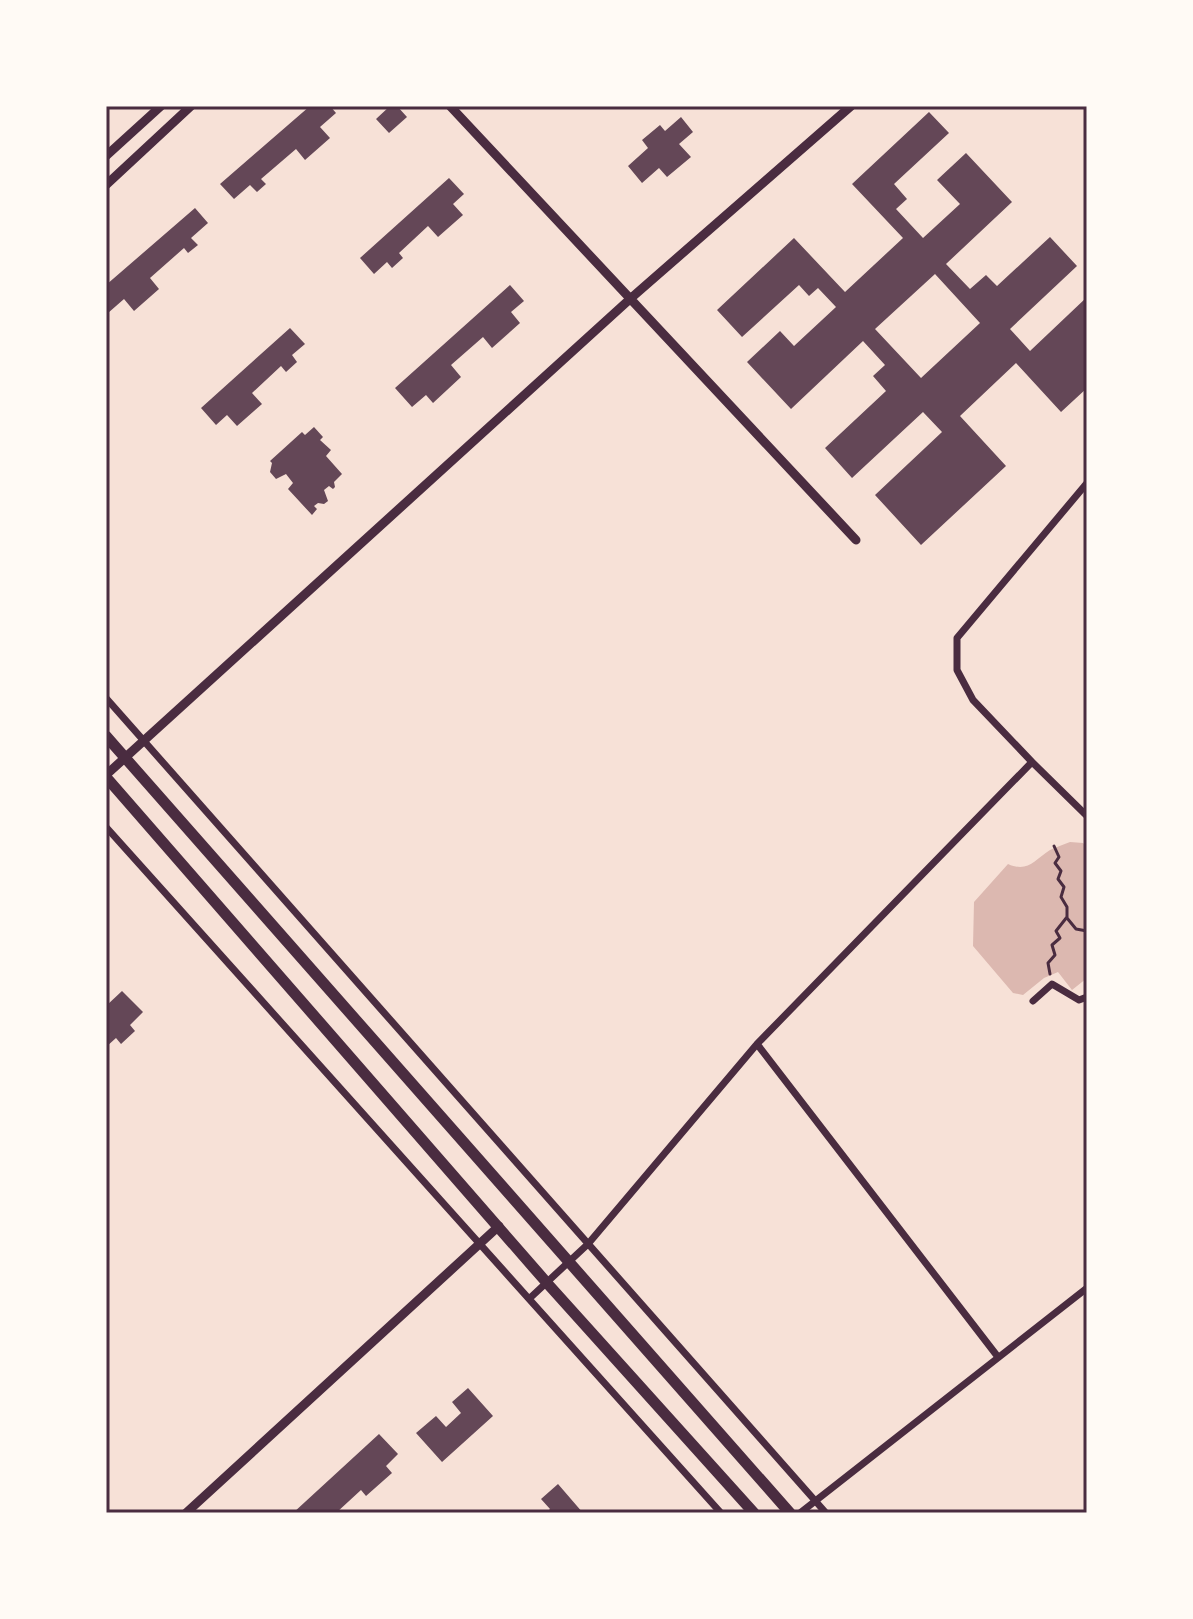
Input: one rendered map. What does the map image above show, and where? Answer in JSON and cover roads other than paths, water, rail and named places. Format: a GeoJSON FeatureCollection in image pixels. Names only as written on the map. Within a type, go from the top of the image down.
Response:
{"type":"FeatureCollection","features":[{"type":"Feature","properties":{"kind":"main road"},"geometry":{"type":"LineString","coordinates":[[106,736],[790,1513]]}},
{"type":"Feature","properties":{"kind":"main road"},"geometry":{"type":"LineString","coordinates":[[106,776],[547,1283],[754,1513]]}},
{"type":"Feature","properties":{"kind":"street"},"geometry":{"type":"LineString","coordinates":[[106,156],[161,106]]}},
{"type":"Feature","properties":{"kind":"street"},"geometry":{"type":"LineString","coordinates":[[106,185],[191,106]]}},
{"type":"Feature","properties":{"kind":"street"},"geometry":{"type":"LineString","coordinates":[[450,106],[856,540]]}},
{"type":"Feature","properties":{"kind":"street"},"geometry":{"type":"LineString","coordinates":[[106,776],[630,299],[851,106]]}},
{"type":"Feature","properties":{"kind":"street"},"geometry":{"type":"LineString","coordinates":[[1087,483],[957,638],[957,670],[973,700],[1087,816]]}},
{"type":"Feature","properties":{"kind":"street"},"geometry":{"type":"LineString","coordinates":[[106,698],[826,1513]]}},
{"type":"Feature","properties":{"kind":"street"},"geometry":{"type":"LineString","coordinates":[[530,1298],[588,1244],[757,1044],[1032,762]]}},
{"type":"Feature","properties":{"kind":"street"},"geometry":{"type":"LineString","coordinates":[[106,827],[721,1513]]}},
{"type":"Feature","properties":{"kind":"street"},"geometry":{"type":"LineString","coordinates":[[1033,1001],[1052,984],[1079,1000],[1087,997]]}},
{"type":"Feature","properties":{"kind":"street"},"geometry":{"type":"LineString","coordinates":[[757,1044],[998,1357]]}},
{"type":"Feature","properties":{"kind":"street"},"geometry":{"type":"LineString","coordinates":[[186,1513],[499,1226]]}},
{"type":"Feature","properties":{"kind":"street"},"geometry":{"type":"LineString","coordinates":[[800,1513],[1087,1288]]}}]}
